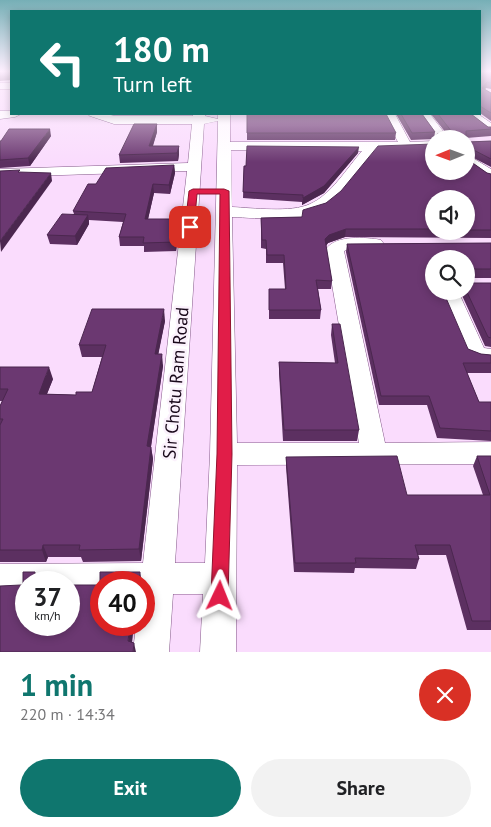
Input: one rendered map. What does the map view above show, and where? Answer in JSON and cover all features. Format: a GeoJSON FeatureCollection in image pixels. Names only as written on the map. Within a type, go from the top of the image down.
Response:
{"type":"FeatureCollection","features":[{"type":"Feature","properties":{"kind":"street"},"geometry":{"type":"LineString","coordinates":[[97,115],[114,120],[224,117],[224,454],[218,652]]}},
{"type":"Feature","properties":{"kind":"street"},"geometry":{"type":"LineString","coordinates":[[390,115],[406,146]]}},
{"type":"Feature","properties":{"kind":"street"},"geometry":{"type":"LineString","coordinates":[[425,115],[436,130]]}},
{"type":"Feature","properties":{"kind":"street"},"geometry":{"type":"LineString","coordinates":[[471,115],[491,129]]}},
{"type":"Feature","properties":{"kind":"street","name":"Sir Chotu Ram Road"},"geometry":{"type":"LineString","coordinates":[[151,652],[199,117]]}},
{"type":"Feature","properties":{"kind":"street"},"geometry":{"type":"LineString","coordinates":[[225,146],[425,145]]}},
{"type":"Feature","properties":{"kind":"street"},"geometry":{"type":"LineString","coordinates":[[193,191],[225,202],[299,212],[318,206],[354,169],[372,147]]}},
{"type":"Feature","properties":{"kind":"street"},"geometry":{"type":"LineString","coordinates":[[475,164],[491,176]]}},
{"type":"Feature","properties":{"kind":"street"},"geometry":{"type":"LineString","coordinates":[[0,173],[195,166]]}},
{"type":"Feature","properties":{"kind":"street"},"geometry":{"type":"LineString","coordinates":[[374,453],[335,249],[346,244],[394,244]]}},
{"type":"Feature","properties":{"kind":"street"},"geometry":{"type":"LineString","coordinates":[[452,300],[475,353],[478,356],[491,356]]}},
{"type":"Feature","properties":{"kind":"street"},"geometry":{"type":"LineString","coordinates":[[224,454],[491,454]]}},
{"type":"Feature","properties":{"kind":"street"},"geometry":{"type":"LineString","coordinates":[[0,580],[220,578]]}},
{"type":"Feature","properties":{"kind":"building"},"geometry":{"type":"Polygon","coordinates":[[[481,101],[491,101],[491,113],[481,107],[481,101]]]}},
{"type":"Feature","properties":{"kind":"building"},"geometry":{"type":"Polygon","coordinates":[[[247,115],[387,115],[396,133],[247,133],[247,115]]]}},
{"type":"Feature","properties":{"kind":"building"},"geometry":{"type":"Polygon","coordinates":[[[402,115],[423,115],[434,130],[425,130],[425,132],[412,133],[402,115]]]}},
{"type":"Feature","properties":{"kind":"building"},"geometry":{"type":"Polygon","coordinates":[[[439,115],[472,115],[488,127],[491,127],[491,129],[450,130],[439,115]]]}},
{"type":"Feature","properties":{"kind":"building"},"geometry":{"type":"Polygon","coordinates":[[[134,124],[157,124],[149,146],[179,146],[177,153],[119,155],[134,124]]]}},
{"type":"Feature","properties":{"kind":"building"},"geometry":{"type":"Polygon","coordinates":[[[9,129],[50,129],[28,158],[0,160],[0,141],[9,129]]]}},
{"type":"Feature","properties":{"kind":"building"},"geometry":{"type":"Polygon","coordinates":[[[491,141],[491,159],[475,151],[475,142],[491,141]]]}},
{"type":"Feature","properties":{"kind":"building"},"geometry":{"type":"Polygon","coordinates":[[[425,144],[425,180],[475,180],[475,165],[491,174],[491,230],[475,230],[475,190],[425,190],[425,229],[346,229],[329,235],[325,239],[332,281],[316,280],[321,310],[269,310],[269,289],[286,289],[284,255],[267,255],[266,240],[262,240],[261,218],[302,217],[303,210],[326,203],[341,191],[378,146],[425,144]]]}},
{"type":"Feature","properties":{"kind":"building"},"geometry":{"type":"Polygon","coordinates":[[[247,146],[359,147],[324,186],[303,198],[303,195],[243,192],[247,146]]]}},
{"type":"Feature","properties":{"kind":"building"},"geometry":{"type":"Polygon","coordinates":[[[174,165],[169,185],[153,184],[145,219],[178,219],[175,242],[143,243],[144,237],[119,237],[126,214],[73,211],[88,184],[96,184],[106,168],[174,165]]]}},
{"type":"Feature","properties":{"kind":"building"},"geometry":{"type":"Polygon","coordinates":[[[20,170],[18,172],[51,173],[0,241],[0,171],[20,170]]]}},
{"type":"Feature","properties":{"kind":"building"},"geometry":{"type":"Polygon","coordinates":[[[62,214],[88,215],[75,236],[47,235],[62,214]]]}},
{"type":"Feature","properties":{"kind":"building"},"geometry":{"type":"Polygon","coordinates":[[[491,243],[491,269],[475,269],[475,250],[425,250],[425,300],[447,300],[468,349],[481,354],[491,355],[491,363],[463,363],[479,402],[491,402],[491,431],[440,428],[429,396],[381,396],[347,244],[491,243]]]}},
{"type":"Feature","properties":{"kind":"building"},"geometry":{"type":"Polygon","coordinates":[[[475,283],[491,283],[491,338],[488,337],[471,300],[475,300],[475,283]]]}},
{"type":"Feature","properties":{"kind":"building"},"geometry":{"type":"Polygon","coordinates":[[[92,309],[164,309],[155,354],[162,354],[147,446],[151,447],[139,549],[79,550],[80,545],[43,545],[42,550],[0,550],[0,425],[3,419],[0,419],[0,406],[8,389],[0,389],[0,367],[49,367],[39,394],[76,395],[76,392],[92,392],[106,345],[79,345],[92,309]]]}},
{"type":"Feature","properties":{"kind":"building"},"geometry":{"type":"Polygon","coordinates":[[[332,324],[340,324],[359,430],[284,430],[279,362],[338,363],[332,324]]]}},
{"type":"Feature","properties":{"kind":"building"},"geometry":{"type":"Polygon","coordinates":[[[397,456],[407,495],[490,495],[477,456],[491,456],[491,621],[472,621],[450,545],[415,545],[419,559],[355,558],[356,563],[295,563],[286,457],[397,456]]]}},
{"type":"Feature","properties":{"kind":"building"},"geometry":{"type":"Polygon","coordinates":[[[15,585],[15,636],[80,636],[80,585],[90,585],[90,636],[129,636],[128,641],[134,643],[133,652],[0,652],[0,586],[15,585]]]}},
{"type":"Feature","properties":{"kind":"route"},"geometry":{"type":"LineString","coordinates":[[190,227],[193,191],[224,191],[224,454],[220,596]]}}]}
